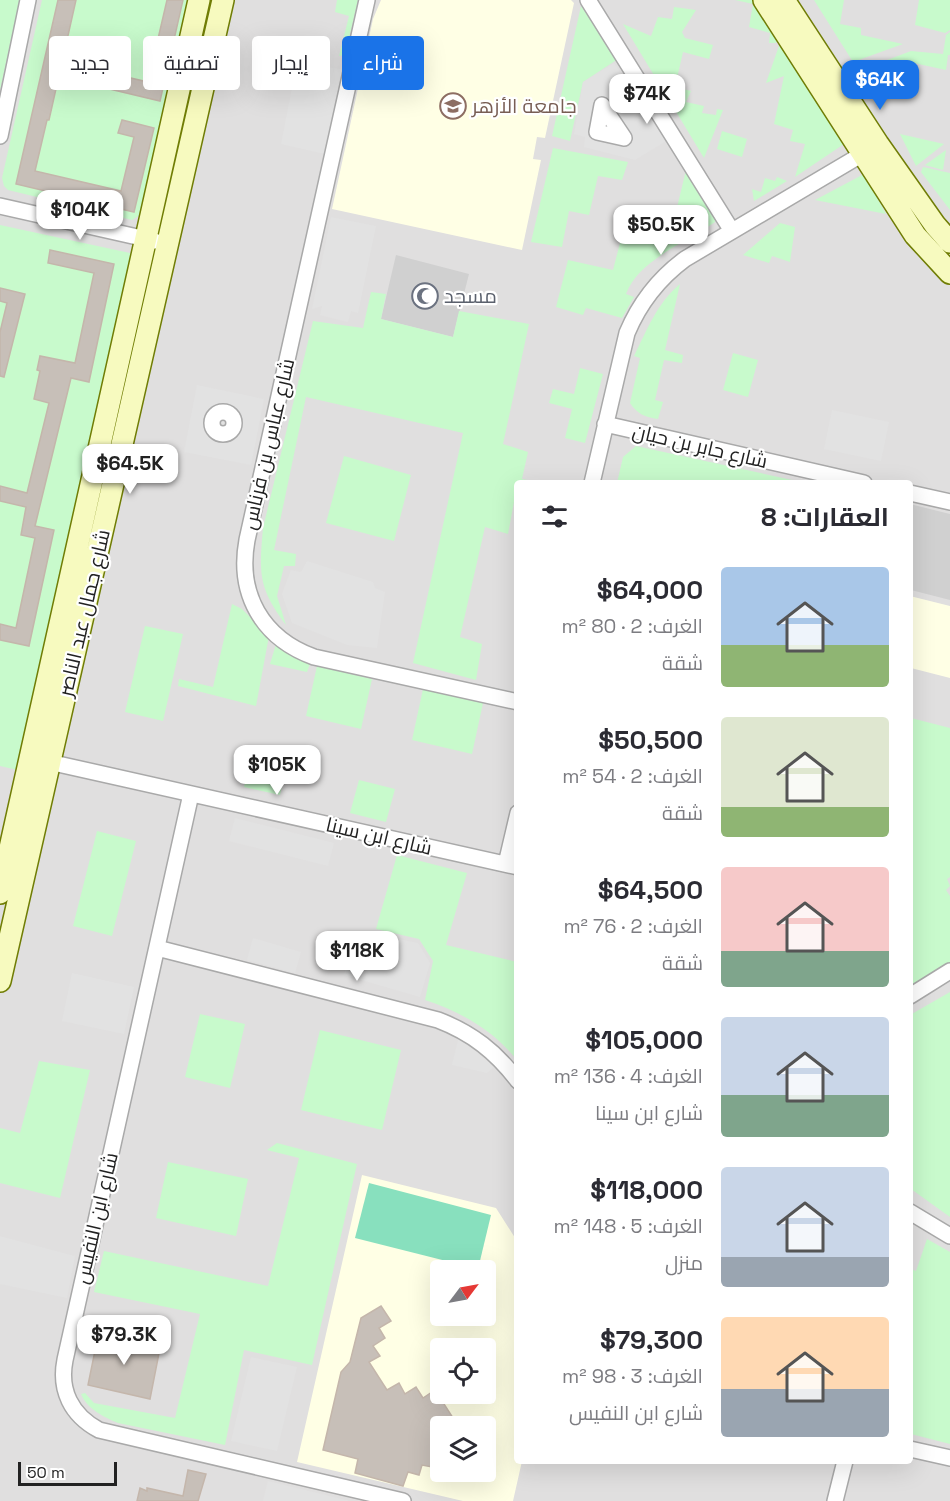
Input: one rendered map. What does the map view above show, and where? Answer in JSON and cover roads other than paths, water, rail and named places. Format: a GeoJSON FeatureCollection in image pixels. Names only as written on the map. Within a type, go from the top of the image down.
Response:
{"type":"FeatureCollection","features":[{"type":"Feature","properties":{"kind":"main road","name":"شارع جمال عبد الناصر"},"geometry":{"type":"LineString","coordinates":[[0,981],[40,760],[146,239],[199,0]]}},
{"type":"Feature","properties":{"kind":"main road","name":"شارع جمال عبد الناصر"},"geometry":{"type":"LineString","coordinates":[[0,892],[40,760],[167,244],[223,0]]}},
{"type":"Feature","properties":{"kind":"main road"},"geometry":{"type":"LineString","coordinates":[[764,0],[870,149],[950,242]]}},
{"type":"Feature","properties":{"kind":"main road"},"geometry":{"type":"LineString","coordinates":[[784,0],[870,149],[915,235],[950,273]]}},
{"type":"Feature","properties":{"kind":"street"},"geometry":{"type":"LineString","coordinates":[[0,136],[28,0]]}},
{"type":"Feature","properties":{"kind":"street","name":"شارع عباس بن فرناس"},"geometry":{"type":"LineString","coordinates":[[367,0],[247,540],[244,564],[247,588],[256,611],[271,631],[302,653],[514,701]]}},
{"type":"Feature","properties":{"kind":"street"},"geometry":{"type":"LineString","coordinates":[[588,0],[732,231]]}},
{"type":"Feature","properties":{"kind":"street"},"geometry":{"type":"LineString","coordinates":[[593,480],[627,333],[641,304],[661,279],[673,268],[732,231],[870,149]]}},
{"type":"Feature","properties":{"kind":"street"},"geometry":{"type":"LineString","coordinates":[[0,206],[167,244]]}},
{"type":"Feature","properties":{"kind":"street","name":"شارع جابر بن حيان"},"geometry":{"type":"LineString","coordinates":[[605,424],[851,480]]}},
{"type":"Feature","properties":{"kind":"street"},"geometry":{"type":"LineString","coordinates":[[913,495],[950,502]]}},
{"type":"Feature","properties":{"kind":"street","name":"شارع ابن سينا"},"geometry":{"type":"LineString","coordinates":[[40,760],[512,866]]}},
{"type":"Feature","properties":{"kind":"street","name":"شارع ابن النفيس"},"geometry":{"type":"LineString","coordinates":[[191,794],[65,1360],[63,1381],[69,1402],[82,1419],[99,1430],[403,1501]]}},
{"type":"Feature","properties":{"kind":"street"},"geometry":{"type":"LineString","coordinates":[[512,866],[514,848]]}},
{"type":"Feature","properties":{"kind":"street"},"geometry":{"type":"LineString","coordinates":[[157,948],[438,1020],[481,1042],[514,1076]]}},
{"type":"Feature","properties":{"kind":"street"},"geometry":{"type":"LineString","coordinates":[[913,994],[950,971]]}},
{"type":"Feature","properties":{"kind":"street"},"geometry":{"type":"LineString","coordinates":[[913,1214],[950,1236]]}},
{"type":"Feature","properties":{"kind":"street"},"geometry":{"type":"LineString","coordinates":[[913,1450],[950,1458]]}},
{"type":"Feature","properties":{"kind":"street"},"geometry":{"type":"LineString","coordinates":[[835,1501],[844,1464]]}},
{"type":"Feature","properties":{"kind":"place","name":"جامعة الأزهر"},"geometry":{"type":"Point","coordinates":[453,106]}},
{"type":"Feature","properties":{"kind":"place","name":"مسجد"},"geometry":{"type":"Point","coordinates":[425,296]}}]}
